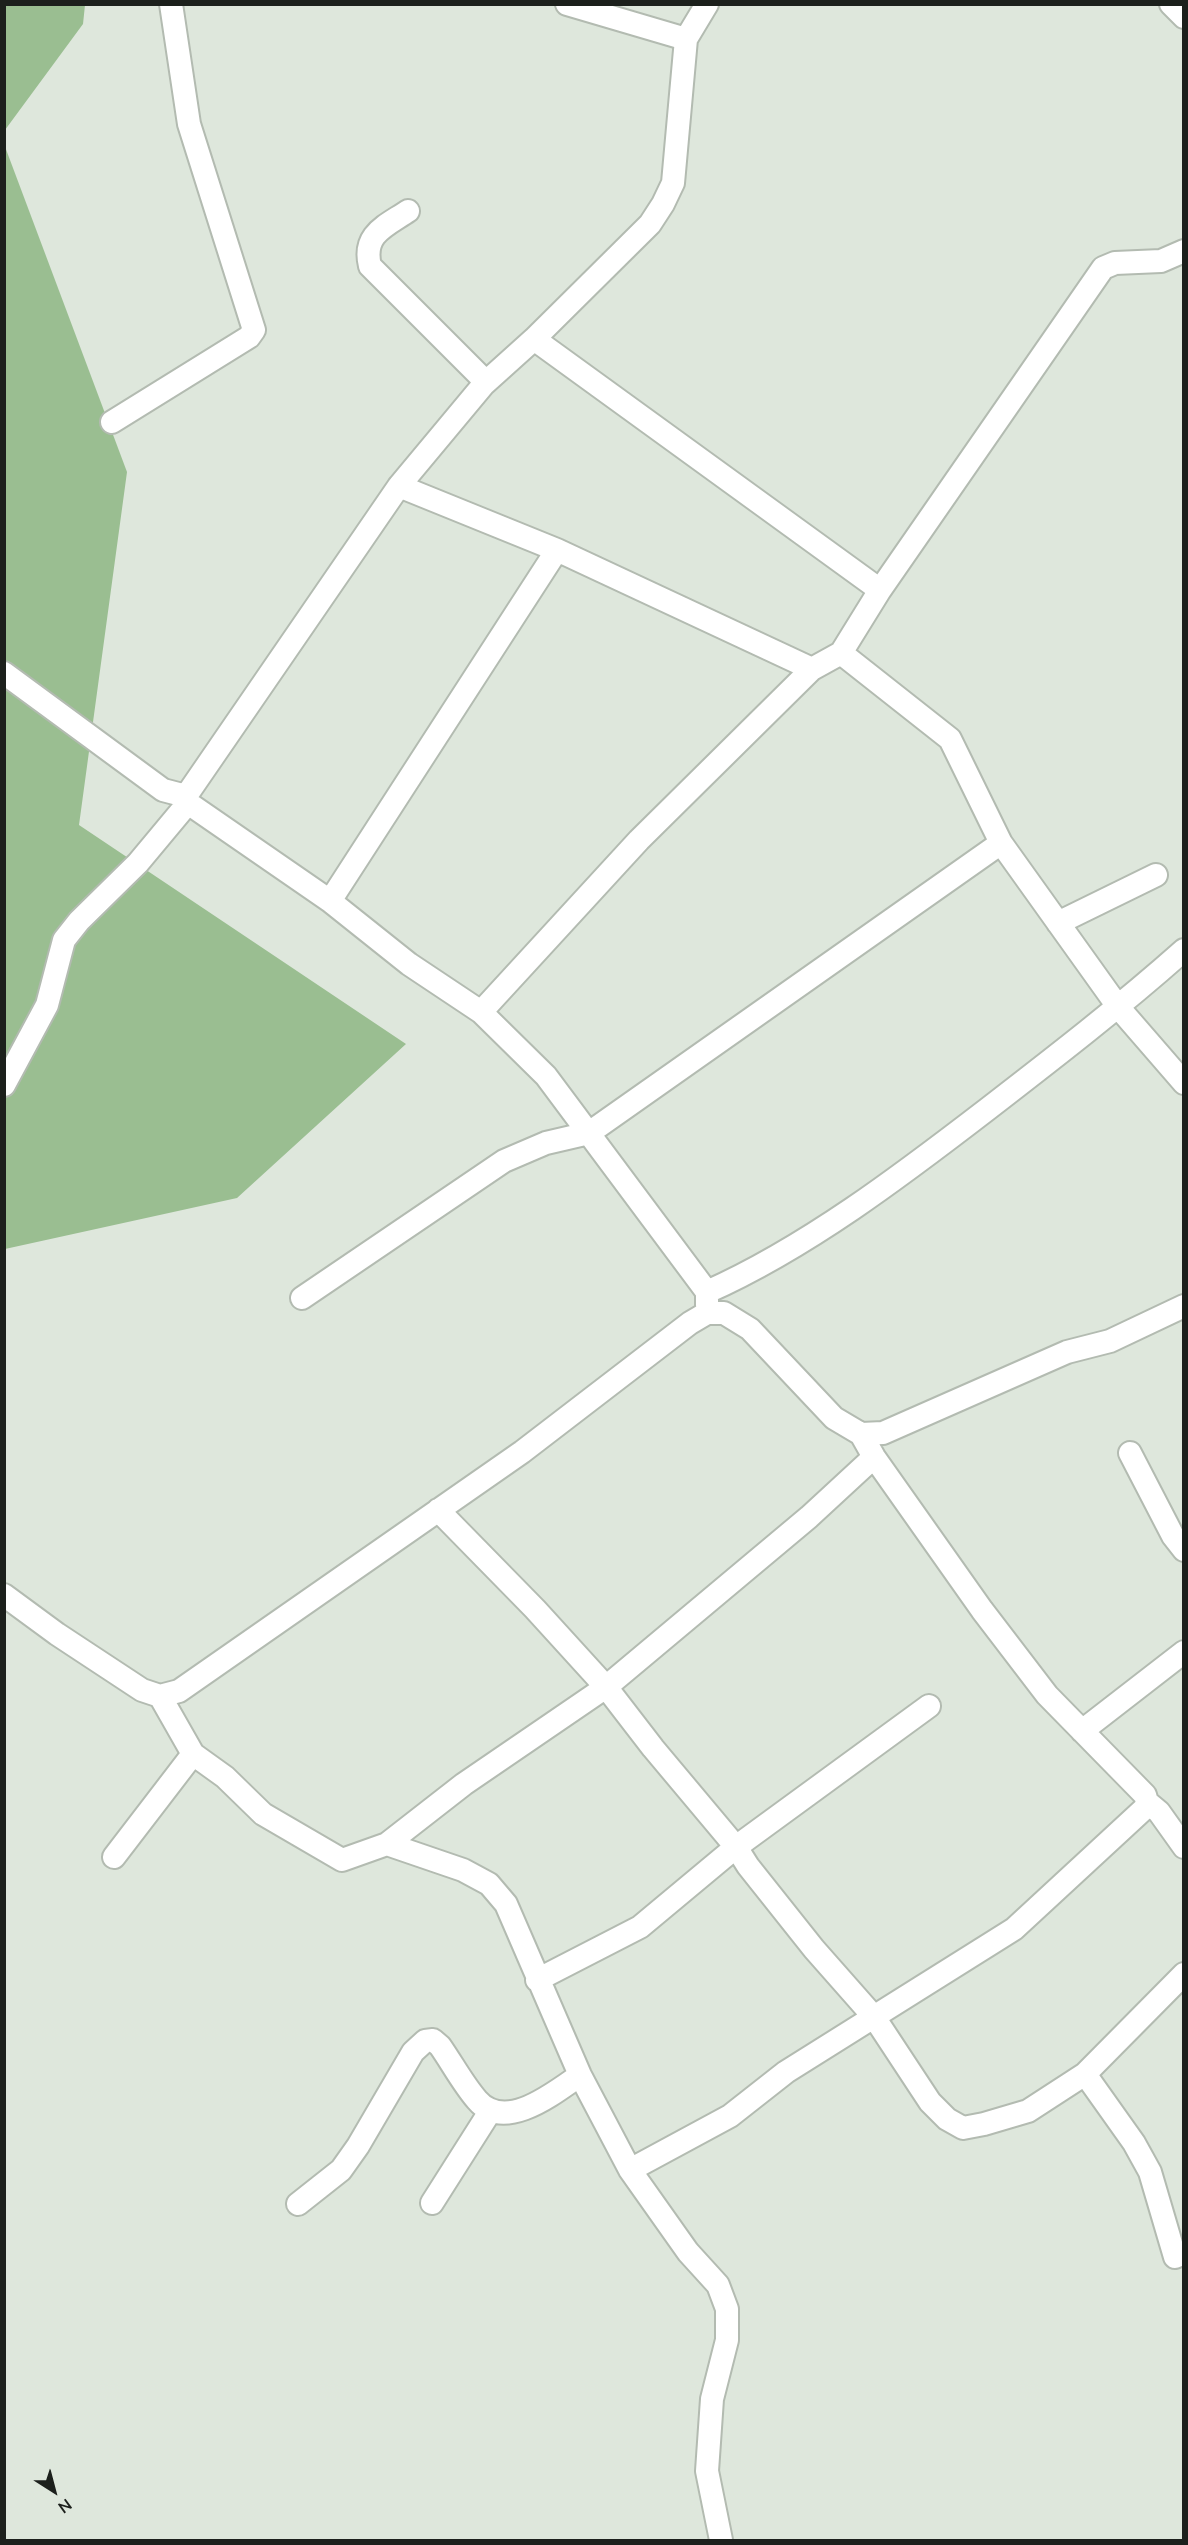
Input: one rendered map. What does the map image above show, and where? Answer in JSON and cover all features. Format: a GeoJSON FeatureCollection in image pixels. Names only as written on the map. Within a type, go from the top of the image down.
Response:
{"type":"FeatureCollection","features":[{"type":"Feature","properties":{"kind":"street"},"geometry":{"type":"LineString","coordinates":[[112,422],[249,337],[254,330],[189,124],[171,4]]}},
{"type":"Feature","properties":{"kind":"street"},"geometry":{"type":"LineString","coordinates":[[567,4],[686,39]]}},
{"type":"Feature","properties":{"kind":"street"},"geometry":{"type":"LineString","coordinates":[[4,1085],[47,1005],[64,940],[79,921],[138,863],[187,799],[399,486],[484,384],[534,339],[650,224],[673,183],[686,39],[707,4]]}},
{"type":"Feature","properties":{"kind":"street"},"geometry":{"type":"LineString","coordinates":[[1171,4],[1184,17]]}},
{"type":"Feature","properties":{"kind":"street"},"geometry":{"type":"LineString","coordinates":[[408,211],[379,230],[369,243],[367,255],[370,266],[482,378],[484,384]]}},
{"type":"Feature","properties":{"kind":"street"},"geometry":{"type":"LineString","coordinates":[[481,1012],[639,840],[812,669],[841,653],[880,590],[1102,268],[1115,263],[1161,261],[1184,251]]}},
{"type":"Feature","properties":{"kind":"street"},"geometry":{"type":"LineString","coordinates":[[534,339],[880,590]]}},
{"type":"Feature","properties":{"kind":"street"},"geometry":{"type":"LineString","coordinates":[[399,486],[557,550],[812,669]]}},
{"type":"Feature","properties":{"kind":"street"},"geometry":{"type":"LineString","coordinates":[[330,901],[557,550]]}},
{"type":"Feature","properties":{"kind":"street"},"geometry":{"type":"LineString","coordinates":[[841,653],[950,739],[1000,843],[1119,1008],[1184,1083]]}},
{"type":"Feature","properties":{"kind":"street"},"geometry":{"type":"LineString","coordinates":[[4,673],[163,790],[187,799],[330,901],[409,964],[481,1012],[546,1076],[589,1133],[707,1303],[750,1329],[834,1418],[861,1434],[874,1457],[982,1610],[1047,1695],[1145,1795],[1147,1802],[1145,1809],[1014,1929],[786,2072],[730,2115],[630,2170]]}},
{"type":"Feature","properties":{"kind":"street"},"geometry":{"type":"LineString","coordinates":[[302,1298],[504,1161],[546,1143],[589,1133],[1000,843]]}},
{"type":"Feature","properties":{"kind":"street"},"geometry":{"type":"LineString","coordinates":[[1058,923],[1156,875]]}},
{"type":"Feature","properties":{"kind":"street"},"geometry":{"type":"LineString","coordinates":[[4,1595],[57,1634],[142,1690],[160,1696],[179,1691],[522,1452],[690,1323],[707,1303],[927,1156],[1119,1008],[1184,950]]}},
{"type":"Feature","properties":{"kind":"street"},"geometry":{"type":"LineString","coordinates":[[861,1434],[883,1433],[1067,1352],[1110,1341],[1184,1306]]}},
{"type":"Feature","properties":{"kind":"street"},"geometry":{"type":"LineString","coordinates":[[1130,1453],[1173,1536],[1184,1550]]}},
{"type":"Feature","properties":{"kind":"street"},"geometry":{"type":"LineString","coordinates":[[160,1696],[193,1754],[225,1777],[263,1814],[342,1860],[387,1844],[464,1784],[606,1687],[809,1517],[874,1457]]}},
{"type":"Feature","properties":{"kind":"street"},"geometry":{"type":"LineString","coordinates":[[438,1510],[535,1609],[606,1687],[653,1748],[736,1847],[748,1866],[814,1949],[874,2017],[930,2102],[947,2119],[963,2128],[1028,2111],[1084,2074],[1184,1974]]}},
{"type":"Feature","properties":{"kind":"street"},"geometry":{"type":"LineString","coordinates":[[1082,1731],[1184,1652]]}},
{"type":"Feature","properties":{"kind":"street"},"geometry":{"type":"LineString","coordinates":[[537,1980],[640,1927],[736,1847],[929,1706]]}},
{"type":"Feature","properties":{"kind":"street"},"geometry":{"type":"LineString","coordinates":[[114,1857],[193,1754]]}},
{"type":"Feature","properties":{"kind":"street"},"geometry":{"type":"LineString","coordinates":[[1147,1802],[1159,1812],[1184,1847]]}},
{"type":"Feature","properties":{"kind":"street"},"geometry":{"type":"LineString","coordinates":[[387,1844],[463,1870],[489,1884],[506,1904],[580,2075],[630,2170],[688,2252],[718,2285],[727,2309],[727,2340],[712,2399],[707,2471],[721,2541]]}},
{"type":"Feature","properties":{"kind":"street"},"geometry":{"type":"LineString","coordinates":[[298,2204],[341,2170],[358,2146],[413,2052],[425,2040],[433,2040],[440,2046],[478,2102],[502,2114],[519,2111],[557,2091],[580,2075]]}},
{"type":"Feature","properties":{"kind":"street"},"geometry":{"type":"LineString","coordinates":[[1084,2074],[1134,2144],[1150,2172],[1175,2258],[1184,2253]]}},
{"type":"Feature","properties":{"kind":"street"},"geometry":{"type":"LineString","coordinates":[[432,2203],[491,2110]]}},
{"type":"Feature","properties":{"kind":"green space"},"geometry":{"type":"Polygon","coordinates":[[[5,4],[85,5],[83,24],[5,130],[5,4]]]}},
{"type":"Feature","properties":{"kind":"green space"},"geometry":{"type":"Polygon","coordinates":[[[4,144],[127,472],[79,825],[406,1044],[237,1198],[5,1249],[4,144]]]}}]}
